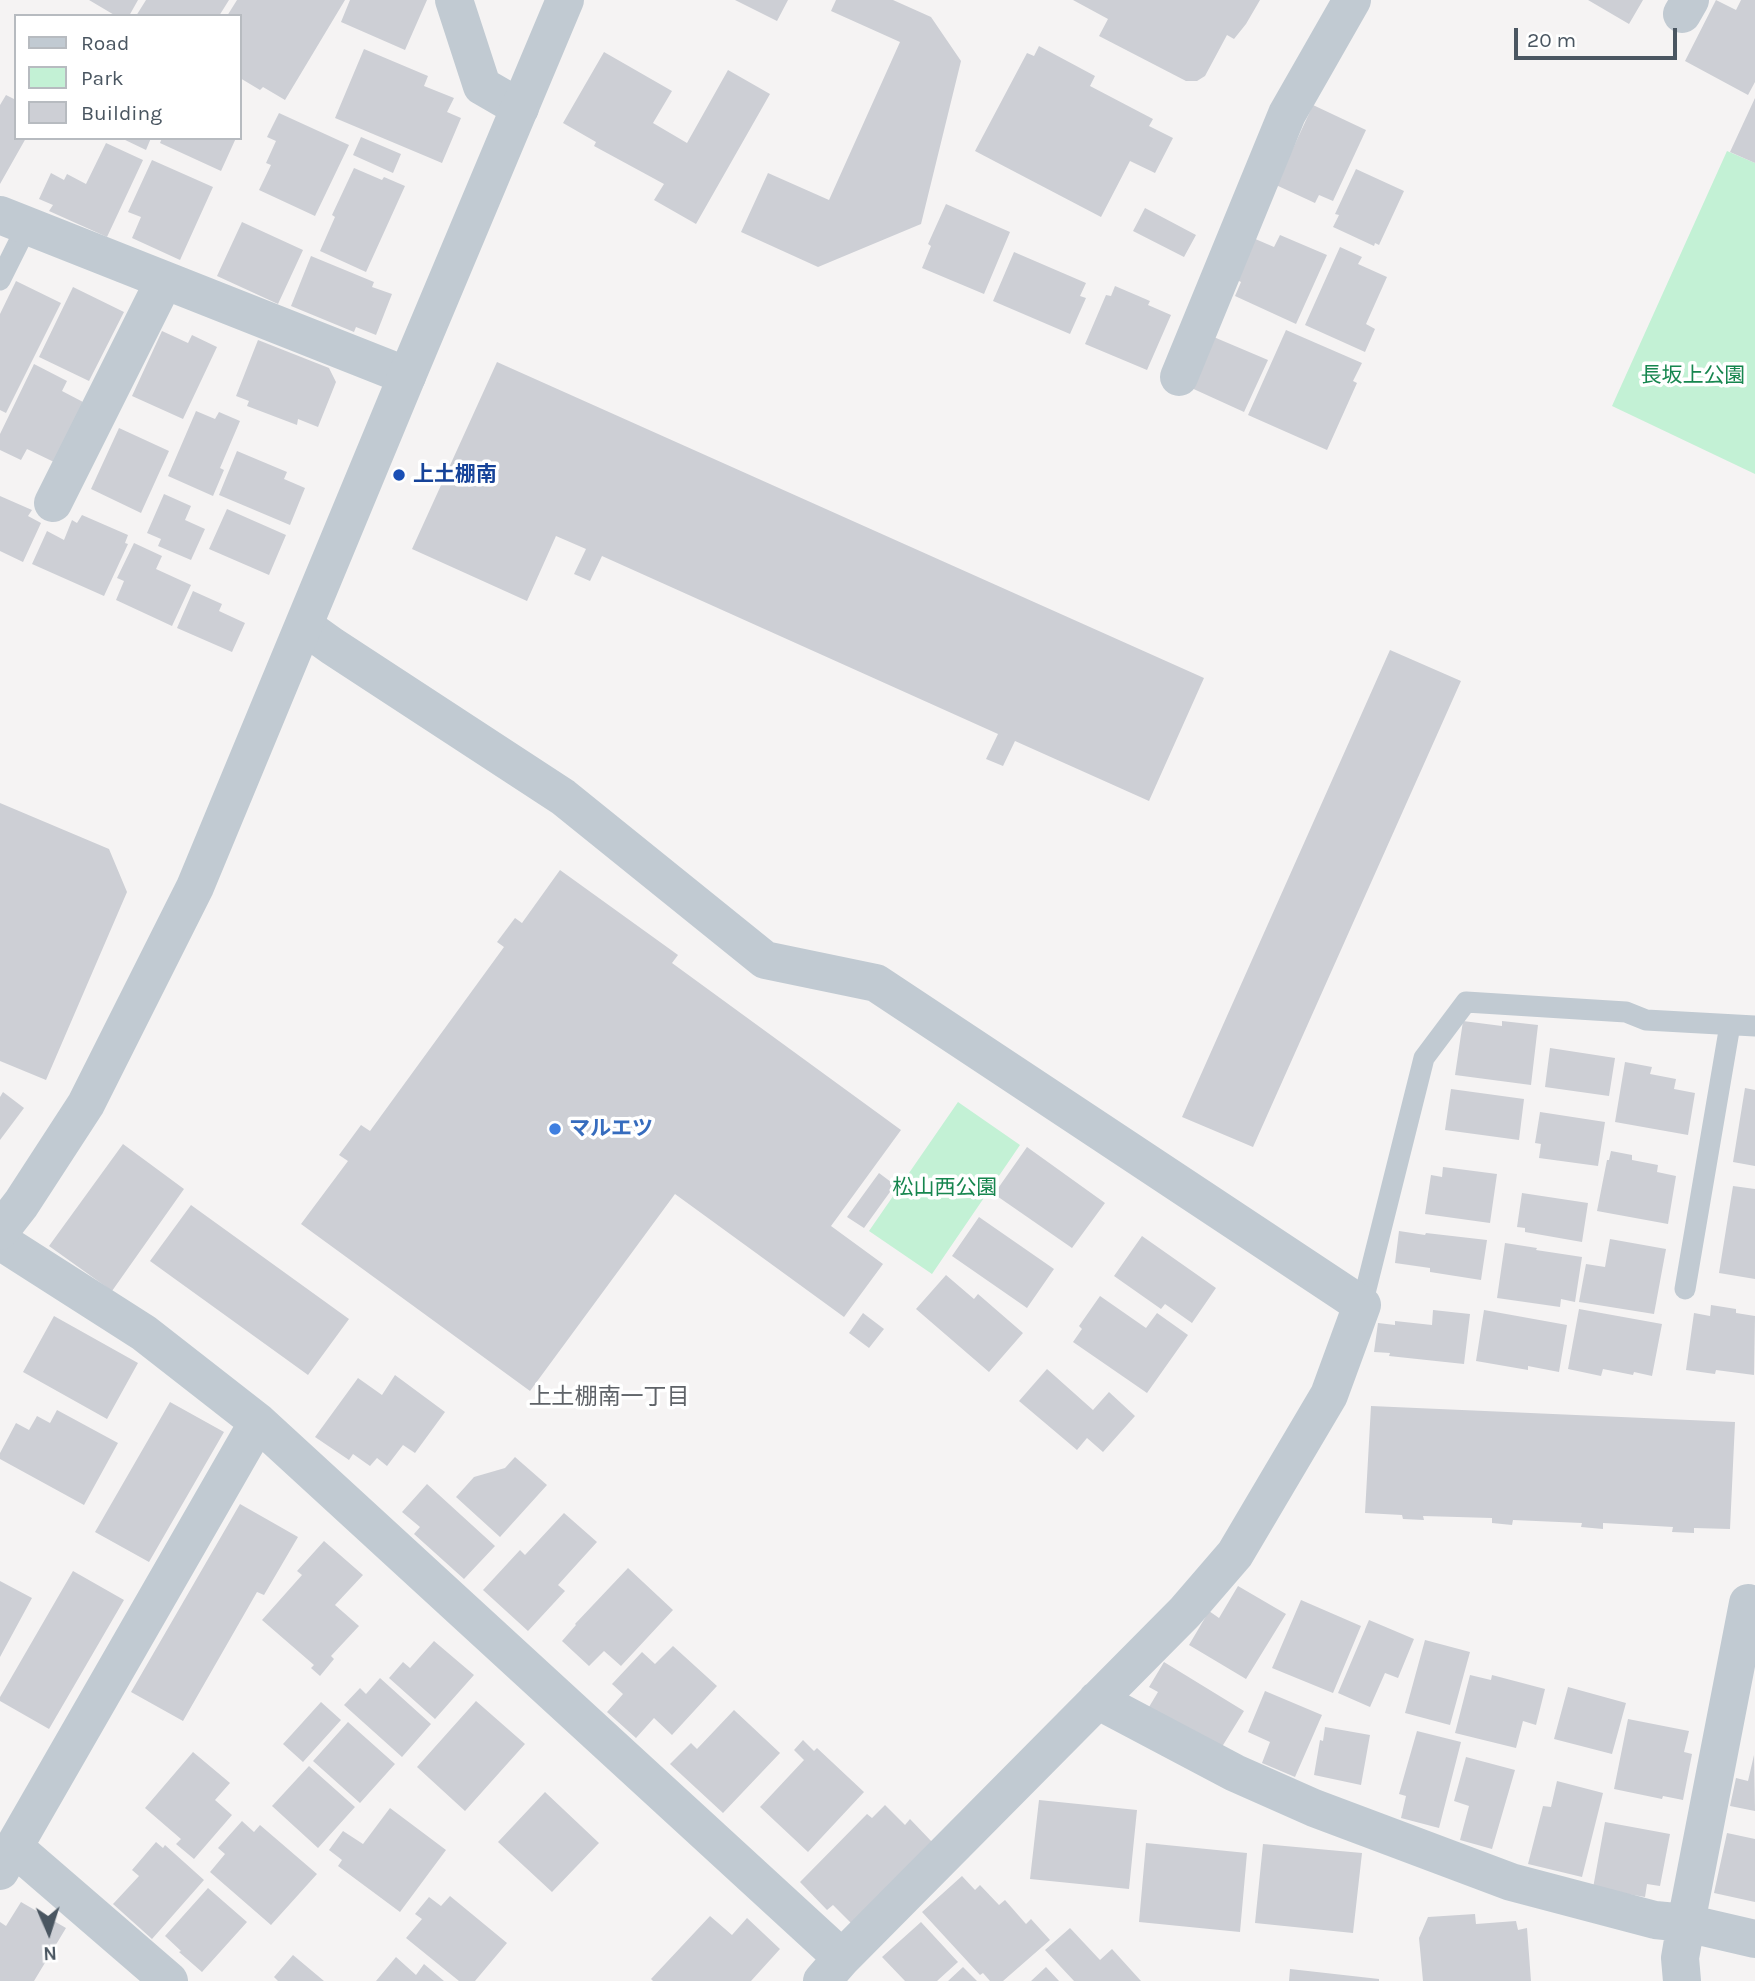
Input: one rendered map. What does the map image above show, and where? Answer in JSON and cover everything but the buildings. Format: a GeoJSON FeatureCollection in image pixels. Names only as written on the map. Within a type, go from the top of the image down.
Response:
{"type":"FeatureCollection","features":[{"type":"Feature","properties":{"kind":"street"},"geometry":{"type":"LineString","coordinates":[[454,0],[482,86],[520,108]]}},
{"type":"Feature","properties":{"kind":"street"},"geometry":{"type":"LineString","coordinates":[[0,1231],[47,1166],[86,1104],[195,887],[565,0]]}},
{"type":"Feature","properties":{"kind":"street"},"geometry":{"type":"LineString","coordinates":[[1179,377],[1287,114],[1352,0]]}},
{"type":"Feature","properties":{"kind":"street"},"geometry":{"type":"LineString","coordinates":[[14,221],[407,376]]}},
{"type":"Feature","properties":{"kind":"street"},"geometry":{"type":"LineString","coordinates":[[53,503],[163,281]]}},
{"type":"Feature","properties":{"kind":"street"},"geometry":{"type":"LineString","coordinates":[[0,1241],[145,1333],[258,1422],[832,1969],[1185,1612],[1235,1555],[1329,1395],[1362,1305],[876,983],[765,960],[563,797],[304,626]]}},
{"type":"Feature","properties":{"kind":"street"},"geometry":{"type":"LineString","coordinates":[[169,1981],[7,1860],[258,1422]]}},
{"type":"Feature","properties":{"kind":"street"},"geometry":{"type":"LineString","coordinates":[[1682,1981],[1680,1958],[1686,1923],[1751,1604]]}},
{"type":"Feature","properties":{"kind":"street"},"geometry":{"type":"LineString","coordinates":[[1097,1700],[1235,1773],[1326,1812],[1511,1882],[1655,1920],[1686,1923],[1755,1939]]}},
{"type":"Feature","properties":{"kind":"lane"},"geometry":{"type":"LineString","coordinates":[[0,279],[14,221]]}},
{"type":"Feature","properties":{"kind":"lane"},"geometry":{"type":"LineString","coordinates":[[1362,1305],[1424,1058],[1466,1002],[1626,1012],[1646,1020],[1755,1026]]}},
{"type":"Feature","properties":{"kind":"lane"},"geometry":{"type":"LineString","coordinates":[[1685,1289],[1730,1025]]}},
{"type":"Feature","properties":{"kind":"green space","name":"長坂上公園"},"geometry":{"type":"Polygon","coordinates":[[[1727,151],[1755,163],[1755,474],[1612,406],[1727,151]]]}},
{"type":"Feature","properties":{"kind":"green space","name":"松山西公園"},"geometry":{"type":"Polygon","coordinates":[[[958,1102],[1020,1145],[932,1274],[869,1231],[958,1102]]]}},
{"type":"Feature","properties":{"kind":"place","name":"上土棚南"},"geometry":{"type":"Point","coordinates":[399,475]}},
{"type":"Feature","properties":{"kind":"place","name":"マルエツ"},"geometry":{"type":"Point","coordinates":[555,1129]}},
{"type":"Feature","properties":{"kind":"district","name":"上土棚南一丁目"},"geometry":{"type":"Point","coordinates":[609,1397]}}]}
